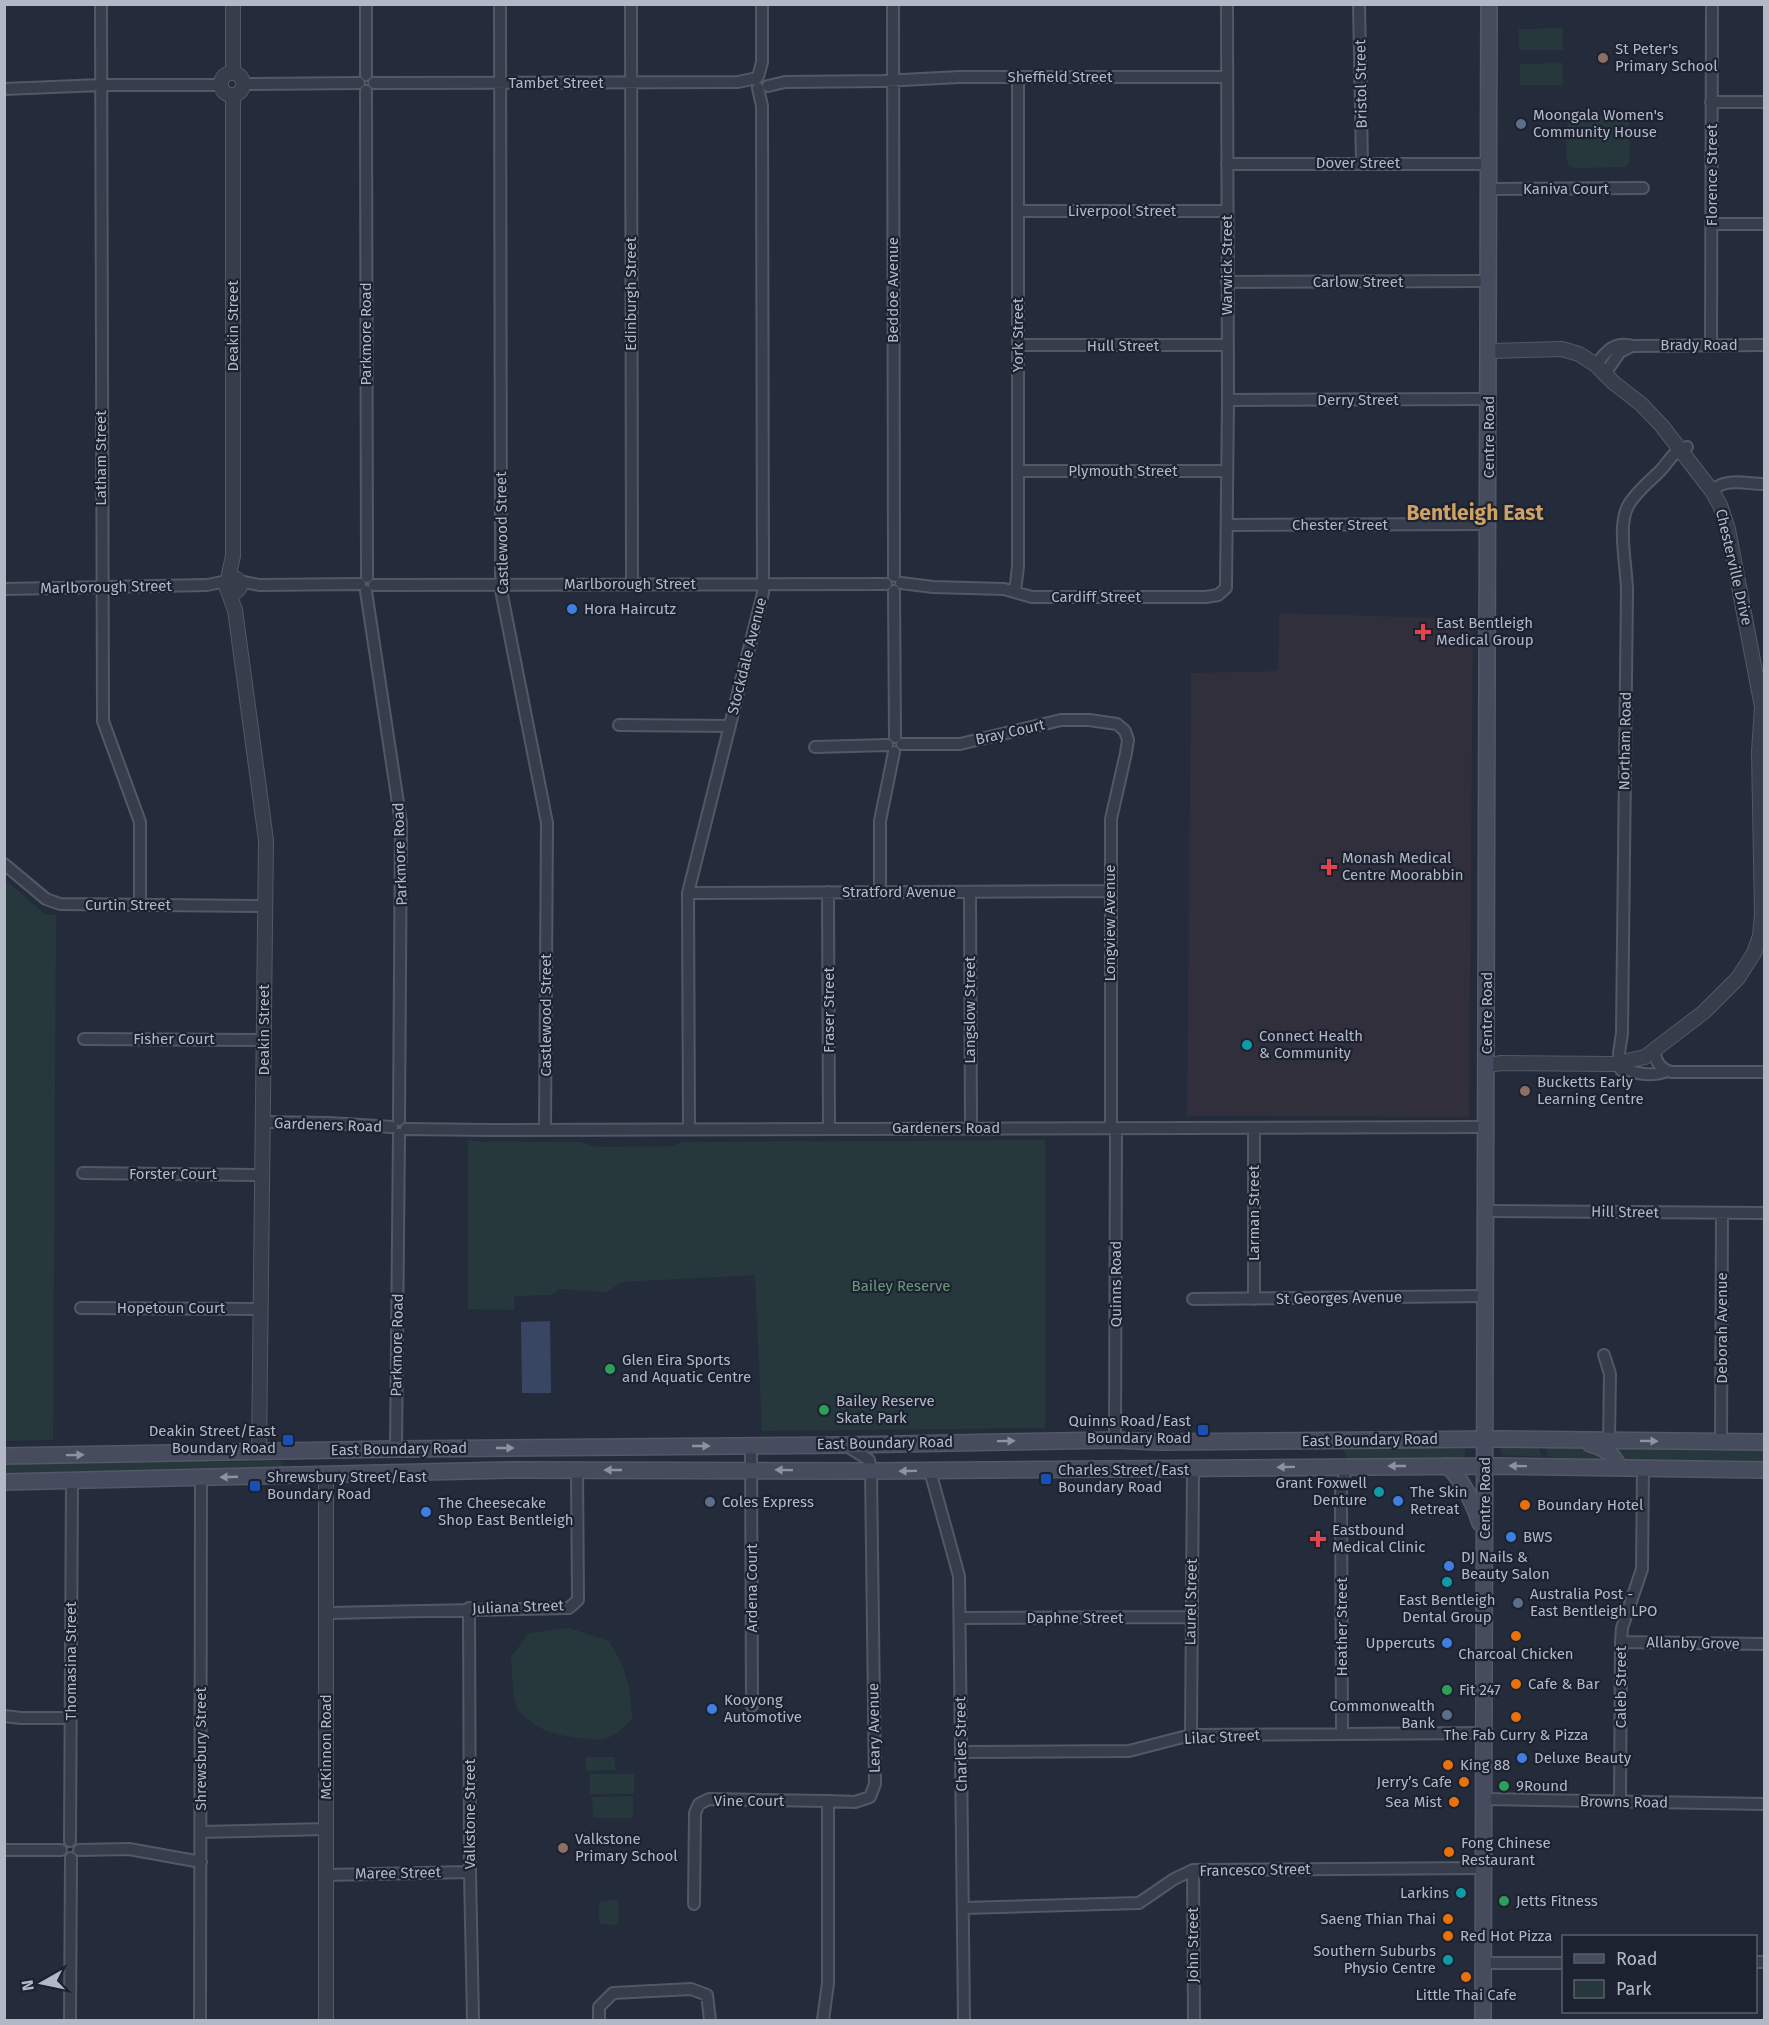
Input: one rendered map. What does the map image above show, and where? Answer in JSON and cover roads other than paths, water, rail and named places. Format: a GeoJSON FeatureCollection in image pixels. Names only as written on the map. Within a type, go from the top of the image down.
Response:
{"type":"FeatureCollection","features":[{"type":"Feature","properties":{"kind":"main road","name":"Centre Road"},"geometry":{"type":"LineString","coordinates":[[1483,2020],[1490,351],[1489,4]]}},
{"type":"Feature","properties":{"kind":"main road","name":"East Boundary Road"},"geometry":{"type":"LineString","coordinates":[[4,1456],[1116,1440],[1160,1442],[1485,1439],[1764,1443]]}},
{"type":"Feature","properties":{"kind":"main road"},"geometry":{"type":"LineString","coordinates":[[1543,1440],[1544,1454],[1561,1467]]}},
{"type":"Feature","properties":{"kind":"main road"},"geometry":{"type":"LineString","coordinates":[[1319,1441],[1338,1449],[1342,1454],[1345,1467]]}},
{"type":"Feature","properties":{"kind":"main road"},"geometry":{"type":"LineString","coordinates":[[1573,1441],[1604,1449],[1616,1458],[1619,1468]]}},
{"type":"Feature","properties":{"kind":"main road"},"geometry":{"type":"LineString","coordinates":[[282,1451],[316,1463],[326,1474]]}},
{"type":"Feature","properties":{"kind":"main road"},"geometry":{"type":"LineString","coordinates":[[282,1451],[287,1475]]}},
{"type":"Feature","properties":{"kind":"main road"},"geometry":{"type":"LineString","coordinates":[[1448,1466],[1458,1476],[1473,1500],[1484,1538]]}},
{"type":"Feature","properties":{"kind":"main road","name":"East Boundary Road"},"geometry":{"type":"LineString","coordinates":[[4,1482],[491,1470],[871,1472],[1485,1466],[1764,1470]]}},
{"type":"Feature","properties":{"kind":"street","name":"Latham Street"},"geometry":{"type":"LineString","coordinates":[[100,4],[103,721],[140,822],[140,904]]}},
{"type":"Feature","properties":{"kind":"street"},"geometry":{"type":"LineString","coordinates":[[233,4],[233,73]]}},
{"type":"Feature","properties":{"kind":"street","name":"Parkmore Road"},"geometry":{"type":"LineString","coordinates":[[366,4],[366,584],[401,823],[396,1449]]}},
{"type":"Feature","properties":{"kind":"street","name":"Castlewood Street"},"geometry":{"type":"LineString","coordinates":[[500,4],[501,584],[547,823],[545,1130]]}},
{"type":"Feature","properties":{"kind":"street","name":"Edinburgh Street"},"geometry":{"type":"LineString","coordinates":[[631,4],[632,584]]}},
{"type":"Feature","properties":{"kind":"street","name":"Stockdale Avenue"},"geometry":{"type":"LineString","coordinates":[[689,1129],[688,893],[760,608],[763,583],[762,4]]}},
{"type":"Feature","properties":{"kind":"street","name":"Beddoe Avenue"},"geometry":{"type":"LineString","coordinates":[[880,892],[880,821],[894,745],[893,4]]}},
{"type":"Feature","properties":{"kind":"street","name":"Warwick Street"},"geometry":{"type":"LineString","coordinates":[[1227,4],[1227,525]]}},
{"type":"Feature","properties":{"kind":"street","name":"Bristol Street"},"geometry":{"type":"LineString","coordinates":[[1359,4],[1362,163]]}},
{"type":"Feature","properties":{"kind":"street","name":"Florence Street"},"geometry":{"type":"LineString","coordinates":[[1711,345],[1712,4]]}},
{"type":"Feature","properties":{"kind":"street"},"geometry":{"type":"LineString","coordinates":[[233,73],[241,76],[244,84],[241,92],[233,96],[225,93],[221,85],[225,76],[233,73]]}},
{"type":"Feature","properties":{"kind":"street","name":"Sheffield Street"},"geometry":{"type":"LineString","coordinates":[[893,81],[959,77],[1227,76]]}},
{"type":"Feature","properties":{"kind":"street","name":"York Street"},"geometry":{"type":"LineString","coordinates":[[1015,592],[1018,566],[1018,77]]}},
{"type":"Feature","properties":{"kind":"street","name":"Tambet Street"},"geometry":{"type":"LineString","coordinates":[[244,84],[893,81]]}},
{"type":"Feature","properties":{"kind":"street"},"geometry":{"type":"LineString","coordinates":[[4,88],[221,85]]}},
{"type":"Feature","properties":{"kind":"street","name":"Deakin Street"},"geometry":{"type":"LineString","coordinates":[[233,96],[233,585],[266,840],[259,1452]]}},
{"type":"Feature","properties":{"kind":"street"},"geometry":{"type":"LineString","coordinates":[[1711,102],[1764,102]]}},
{"type":"Feature","properties":{"kind":"street","name":"Dover Street"},"geometry":{"type":"LineString","coordinates":[[1227,164],[1489,164]]}},
{"type":"Feature","properties":{"kind":"street","name":"Kaniva Court"},"geometry":{"type":"LineString","coordinates":[[1489,189],[1643,188]]}},
{"type":"Feature","properties":{"kind":"street","name":"Liverpool Street"},"geometry":{"type":"LineString","coordinates":[[1018,211],[1227,211]]}},
{"type":"Feature","properties":{"kind":"street"},"geometry":{"type":"LineString","coordinates":[[1712,224],[1764,224]]}},
{"type":"Feature","properties":{"kind":"street","name":"Carlow Street"},"geometry":{"type":"LineString","coordinates":[[1227,282],[1489,281]]}},
{"type":"Feature","properties":{"kind":"street","name":"Brady Road"},"geometry":{"type":"LineString","coordinates":[[1602,369],[1613,346],[1620,344],[1632,346],[1764,345]]}},
{"type":"Feature","properties":{"kind":"street","name":"Hull Street"},"geometry":{"type":"LineString","coordinates":[[1019,345],[1227,345]]}},
{"type":"Feature","properties":{"kind":"street"},"geometry":{"type":"LineString","coordinates":[[1490,351],[1562,349],[1579,354],[1602,369]]}},
{"type":"Feature","properties":{"kind":"street","name":"Chesterville Drive"},"geometry":{"type":"LineString","coordinates":[[1602,369],[1641,404],[1683,449],[1729,507],[1764,684]]}},
{"type":"Feature","properties":{"kind":"street","name":"Derry Street"},"geometry":{"type":"LineString","coordinates":[[1228,400],[1489,399]]}},
{"type":"Feature","properties":{"kind":"street","name":"Northam Road"},"geometry":{"type":"LineString","coordinates":[[1623,1067],[1627,591],[1624,521],[1626,510],[1633,499],[1683,449]]}},
{"type":"Feature","properties":{"kind":"street","name":"Plymouth Street"},"geometry":{"type":"LineString","coordinates":[[1018,471],[1227,471]]}},
{"type":"Feature","properties":{"kind":"street"},"geometry":{"type":"LineString","coordinates":[[1717,490],[1730,483],[1764,484]]}},
{"type":"Feature","properties":{"kind":"street","name":"Chesterville Drive"},"geometry":{"type":"LineString","coordinates":[[1657,1055],[1732,985],[1750,962],[1758,944],[1762,914],[1762,707],[1728,529],[1717,490]]}},
{"type":"Feature","properties":{"kind":"street","name":"Chester Street"},"geometry":{"type":"LineString","coordinates":[[1227,525],[1489,524]]}},
{"type":"Feature","properties":{"kind":"street","name":"Cardiff Street"},"geometry":{"type":"LineString","coordinates":[[894,584],[1004,589],[1032,597],[1206,597],[1218,595],[1224,591],[1227,583],[1227,525]]}},
{"type":"Feature","properties":{"kind":"street","name":"Marlborough Street"},"geometry":{"type":"LineString","coordinates":[[4,589],[366,584],[894,584]]}},
{"type":"Feature","properties":{"kind":"street","name":"Bray Court"},"geometry":{"type":"LineString","coordinates":[[815,747],[960,744],[1061,720],[1089,720],[1117,724]]}},
{"type":"Feature","properties":{"kind":"street","name":"Longview Avenue"},"geometry":{"type":"LineString","coordinates":[[1114,1128],[1111,819],[1128,740],[1125,731],[1117,724]]}},
{"type":"Feature","properties":{"kind":"street"},"geometry":{"type":"LineString","coordinates":[[619,725],[730,726]]}},
{"type":"Feature","properties":{"kind":"street","name":"Curtin Street"},"geometry":{"type":"LineString","coordinates":[[4,864],[52,903],[265,906]]}},
{"type":"Feature","properties":{"kind":"street","name":"Stratford Avenue"},"geometry":{"type":"LineString","coordinates":[[688,893],[1110,891]]}},
{"type":"Feature","properties":{"kind":"street","name":"Fraser Street"},"geometry":{"type":"LineString","coordinates":[[828,892],[829,1128]]}},
{"type":"Feature","properties":{"kind":"street","name":"Langslow Street"},"geometry":{"type":"LineString","coordinates":[[970,892],[971,1128]]}},
{"type":"Feature","properties":{"kind":"street","name":"Chesterville Drive"},"geometry":{"type":"LineString","coordinates":[[1623,1067],[1645,1057],[1657,1055],[1689,1034],[1742,982],[1758,957],[1764,940]]}},
{"type":"Feature","properties":{"kind":"street","name":"Fisher Court"},"geometry":{"type":"LineString","coordinates":[[84,1039],[264,1040]]}},
{"type":"Feature","properties":{"kind":"street"},"geometry":{"type":"LineString","coordinates":[[1657,1055],[1666,1071]]}},
{"type":"Feature","properties":{"kind":"street"},"geometry":{"type":"LineString","coordinates":[[1657,1055],[1682,1072]]}},
{"type":"Feature","properties":{"kind":"street"},"geometry":{"type":"LineString","coordinates":[[1486,1066],[1500,1070],[1623,1067],[1636,1073],[1650,1074],[1666,1071],[1764,1072]]}},
{"type":"Feature","properties":{"kind":"street","name":"Gardeners Road"},"geometry":{"type":"LineString","coordinates":[[263,1122],[545,1130],[1486,1127]]}},
{"type":"Feature","properties":{"kind":"street","name":"Quinns Road"},"geometry":{"type":"LineString","coordinates":[[1114,1128],[1116,1440]]}},
{"type":"Feature","properties":{"kind":"street","name":"Larman Street"},"geometry":{"type":"LineString","coordinates":[[1254,1128],[1254,1299]]}},
{"type":"Feature","properties":{"kind":"street","name":"Forster Court"},"geometry":{"type":"LineString","coordinates":[[83,1173],[263,1175]]}},
{"type":"Feature","properties":{"kind":"street","name":"Hill Street"},"geometry":{"type":"LineString","coordinates":[[1486,1211],[1764,1213]]}},
{"type":"Feature","properties":{"kind":"street","name":"Deborah Avenue"},"geometry":{"type":"LineString","coordinates":[[1721,1442],[1722,1213]]}},
{"type":"Feature","properties":{"kind":"street","name":"St Georges Avenue"},"geometry":{"type":"LineString","coordinates":[[1193,1299],[1485,1296]]}},
{"type":"Feature","properties":{"kind":"street","name":"Hopetoun Court"},"geometry":{"type":"LineString","coordinates":[[81,1308],[261,1309]]}},
{"type":"Feature","properties":{"kind":"street"},"geometry":{"type":"LineString","coordinates":[[1605,1355],[1610,1374],[1609,1441]]}},
{"type":"Feature","properties":{"kind":"street","name":"Ardena Court"},"geometry":{"type":"LineString","coordinates":[[751,1445],[752,1706]]}},
{"type":"Feature","properties":{"kind":"street"},"geometry":{"type":"LineString","coordinates":[[846,1445],[869,1460],[871,1472]]}},
{"type":"Feature","properties":{"kind":"street"},"geometry":{"type":"LineString","coordinates":[[1325,1467],[1341,1485]]}},
{"type":"Feature","properties":{"kind":"street","name":"Heather Street"},"geometry":{"type":"LineString","coordinates":[[1342,1733],[1341,1485],[1344,1480],[1345,1467]]}},
{"type":"Feature","properties":{"kind":"street","name":"Laurel Street"},"geometry":{"type":"LineString","coordinates":[[1191,1735],[1193,1468]]}},
{"type":"Feature","properties":{"kind":"street","name":"Caleb Street"},"geometry":{"type":"LineString","coordinates":[[1620,1802],[1621,1642],[1622,1628],[1642,1569],[1642,1468]]}},
{"type":"Feature","properties":{"kind":"street","name":"Juliana Street"},"geometry":{"type":"LineString","coordinates":[[327,1612],[568,1608],[578,1600],[577,1470]]}},
{"type":"Feature","properties":{"kind":"street","name":"Charles Street"},"geometry":{"type":"LineString","coordinates":[[930,1471],[959,1576],[964,2020]]}},
{"type":"Feature","properties":{"kind":"street","name":"Leary Avenue"},"geometry":{"type":"LineString","coordinates":[[828,1801],[855,1802],[870,1797],[874,1784],[871,1472]]}},
{"type":"Feature","properties":{"kind":"street","name":"McKinnon Road"},"geometry":{"type":"LineString","coordinates":[[326,1474],[326,2020]]}},
{"type":"Feature","properties":{"kind":"street","name":"Shrewsbury Street"},"geometry":{"type":"LineString","coordinates":[[200,2020],[201,1477]]}},
{"type":"Feature","properties":{"kind":"street","name":"Thomasina Street"},"geometry":{"type":"LineString","coordinates":[[70,1841],[72,1480]]}},
{"type":"Feature","properties":{"kind":"street","name":"Valkstone Street"},"geometry":{"type":"LineString","coordinates":[[469,1608],[473,2020]]}},
{"type":"Feature","properties":{"kind":"street","name":"Daphne Street"},"geometry":{"type":"LineString","coordinates":[[960,1618],[1191,1617]]}},
{"type":"Feature","properties":{"kind":"street","name":"Allanby Grove"},"geometry":{"type":"LineString","coordinates":[[1621,1642],[1764,1644]]}},
{"type":"Feature","properties":{"kind":"street"},"geometry":{"type":"LineString","coordinates":[[4,1716],[71,1718]]}},
{"type":"Feature","properties":{"kind":"street","name":"Lilac Street"},"geometry":{"type":"LineString","coordinates":[[961,1752],[1129,1751],[1191,1735],[1484,1732]]}},
{"type":"Feature","properties":{"kind":"street","name":"Vine Court"},"geometry":{"type":"LineString","coordinates":[[694,1904],[695,1813],[699,1804],[709,1799],[828,1801]]}},
{"type":"Feature","properties":{"kind":"street","name":"Browns Road"},"geometry":{"type":"LineString","coordinates":[[1484,1799],[1764,1804]]}},
{"type":"Feature","properties":{"kind":"street"},"geometry":{"type":"LineString","coordinates":[[823,2020],[828,1983],[828,1801]]}},
{"type":"Feature","properties":{"kind":"street"},"geometry":{"type":"LineString","coordinates":[[201,1832],[326,1829]]}},
{"type":"Feature","properties":{"kind":"street"},"geometry":{"type":"LineString","coordinates":[[70,1841],[75,1842],[79,1850],[78,1855],[71,1858],[65,1857],[62,1850],[65,1843],[70,1841]]}},
{"type":"Feature","properties":{"kind":"street"},"geometry":{"type":"LineString","coordinates":[[79,1850],[129,1849],[201,1863]]}},
{"type":"Feature","properties":{"kind":"street"},"geometry":{"type":"LineString","coordinates":[[4,1850],[62,1850]]}},
{"type":"Feature","properties":{"kind":"street"},"geometry":{"type":"LineString","coordinates":[[70,2020],[71,1858]]}},
{"type":"Feature","properties":{"kind":"street","name":"Francesco Street"},"geometry":{"type":"LineString","coordinates":[[963,1908],[1139,1903],[1174,1879],[1193,1870],[1484,1868]]}},
{"type":"Feature","properties":{"kind":"street","name":"John Street"},"geometry":{"type":"LineString","coordinates":[[1193,1870],[1194,2020]]}},
{"type":"Feature","properties":{"kind":"street","name":"Maree Street"},"geometry":{"type":"LineString","coordinates":[[326,1875],[470,1872]]}},
{"type":"Feature","properties":{"kind":"street"},"geometry":{"type":"LineString","coordinates":[[1483,1964],[1562,1963]]}},
{"type":"Feature","properties":{"kind":"street"},"geometry":{"type":"LineString","coordinates":[[598,2020],[598,2007],[613,1993],[691,1989],[707,1995],[710,2020]]}},
{"type":"Feature","properties":{"kind":"water"},"geometry":{"type":"Polygon","coordinates":[[[550,1321],[551,1393],[522,1393],[521,1322],[550,1321]]]}},
{"type":"Feature","properties":{"kind":"place","name":"St Peter's Primary School"},"geometry":{"type":"Point","coordinates":[1603,58]}},
{"type":"Feature","properties":{"kind":"place","name":"Moongala Women's Community House"},"geometry":{"type":"Point","coordinates":[1521,124]}},
{"type":"Feature","properties":{"kind":"place","name":"Hora Haircutz"},"geometry":{"type":"Point","coordinates":[572,609]}},
{"type":"Feature","properties":{"kind":"place","name":"East Bentleigh Medical Group"},"geometry":{"type":"Point","coordinates":[1423,632]}},
{"type":"Feature","properties":{"kind":"place","name":"Monash Medical Centre Moorabbin"},"geometry":{"type":"Point","coordinates":[1329,867]}},
{"type":"Feature","properties":{"kind":"place","name":"Connect Health & Community"},"geometry":{"type":"Point","coordinates":[1247,1045]}},
{"type":"Feature","properties":{"kind":"place","name":"Bucketts Early Learning Centre"},"geometry":{"type":"Point","coordinates":[1525,1091]}},
{"type":"Feature","properties":{"kind":"place","name":"Glen Eira Sports and Aquatic Centre"},"geometry":{"type":"Point","coordinates":[610,1369]}},
{"type":"Feature","properties":{"kind":"place","name":"Bailey Reserve Skate Park"},"geometry":{"type":"Point","coordinates":[824,1410]}},
{"type":"Feature","properties":{"kind":"place","name":"Quinns Road/East Boundary Road"},"geometry":{"type":"Point","coordinates":[1203,1430]}},
{"type":"Feature","properties":{"kind":"place","name":"Deakin Street/East Boundary Road"},"geometry":{"type":"Point","coordinates":[288,1440]}},
{"type":"Feature","properties":{"kind":"place","name":"Charles Street/East Boundary Road"},"geometry":{"type":"Point","coordinates":[1046,1479]}},
{"type":"Feature","properties":{"kind":"place","name":"Shrewsbury Street/East Boundary Road"},"geometry":{"type":"Point","coordinates":[255,1486]}},
{"type":"Feature","properties":{"kind":"place","name":"Grant Foxwell Denture"},"geometry":{"type":"Point","coordinates":[1379,1492]}},
{"type":"Feature","properties":{"kind":"place","name":"The Skin Retreat"},"geometry":{"type":"Point","coordinates":[1398,1501]}},
{"type":"Feature","properties":{"kind":"place","name":"Coles Express"},"geometry":{"type":"Point","coordinates":[710,1502]}},
{"type":"Feature","properties":{"kind":"place","name":"Boundary Hotel"},"geometry":{"type":"Point","coordinates":[1525,1505]}},
{"type":"Feature","properties":{"kind":"place","name":"The Cheesecake Shop East Bentleigh"},"geometry":{"type":"Point","coordinates":[426,1512]}},
{"type":"Feature","properties":{"kind":"place","name":"BWS"},"geometry":{"type":"Point","coordinates":[1511,1537]}},
{"type":"Feature","properties":{"kind":"place","name":"Eastbound Medical Clinic"},"geometry":{"type":"Point","coordinates":[1318,1539]}},
{"type":"Feature","properties":{"kind":"place","name":"DJ Nails & Beauty Salon"},"geometry":{"type":"Point","coordinates":[1449,1566]}},
{"type":"Feature","properties":{"kind":"place","name":"East Bentleigh Dental Group"},"geometry":{"type":"Point","coordinates":[1447,1582]}},
{"type":"Feature","properties":{"kind":"place","name":"Australia Post - East Bentleigh LPO"},"geometry":{"type":"Point","coordinates":[1518,1603]}},
{"type":"Feature","properties":{"kind":"place","name":"Charcoal Chicken"},"geometry":{"type":"Point","coordinates":[1516,1636]}},
{"type":"Feature","properties":{"kind":"place","name":"Uppercuts"},"geometry":{"type":"Point","coordinates":[1447,1643]}},
{"type":"Feature","properties":{"kind":"place","name":"Cafe & Bar"},"geometry":{"type":"Point","coordinates":[1516,1684]}},
{"type":"Feature","properties":{"kind":"place","name":"Fit 247"},"geometry":{"type":"Point","coordinates":[1447,1690]}},
{"type":"Feature","properties":{"kind":"place","name":"Kooyong Automotive"},"geometry":{"type":"Point","coordinates":[712,1709]}},
{"type":"Feature","properties":{"kind":"place","name":"Commonwealth Bank"},"geometry":{"type":"Point","coordinates":[1447,1715]}},
{"type":"Feature","properties":{"kind":"place","name":"The Fab Curry & Pizza"},"geometry":{"type":"Point","coordinates":[1516,1717]}},
{"type":"Feature","properties":{"kind":"place","name":"Deluxe Beauty"},"geometry":{"type":"Point","coordinates":[1522,1758]}},
{"type":"Feature","properties":{"kind":"place","name":"King 88"},"geometry":{"type":"Point","coordinates":[1448,1765]}},
{"type":"Feature","properties":{"kind":"place","name":"Jerry’s Cafe"},"geometry":{"type":"Point","coordinates":[1464,1782]}},
{"type":"Feature","properties":{"kind":"place","name":"9Round"},"geometry":{"type":"Point","coordinates":[1504,1786]}},
{"type":"Feature","properties":{"kind":"place","name":"Sea Mist"},"geometry":{"type":"Point","coordinates":[1454,1802]}},
{"type":"Feature","properties":{"kind":"place","name":"Valkstone Primary School"},"geometry":{"type":"Point","coordinates":[563,1848]}},
{"type":"Feature","properties":{"kind":"place","name":"Fong Chinese Restaurant"},"geometry":{"type":"Point","coordinates":[1449,1852]}},
{"type":"Feature","properties":{"kind":"place","name":"Larkins"},"geometry":{"type":"Point","coordinates":[1461,1893]}},
{"type":"Feature","properties":{"kind":"place","name":"Jetts Fitness"},"geometry":{"type":"Point","coordinates":[1504,1901]}},
{"type":"Feature","properties":{"kind":"place","name":"Saeng Thian Thai"},"geometry":{"type":"Point","coordinates":[1448,1919]}},
{"type":"Feature","properties":{"kind":"place","name":"Red Hot Pizza"},"geometry":{"type":"Point","coordinates":[1448,1936]}},
{"type":"Feature","properties":{"kind":"place","name":"Southern Suburbs Physio Centre"},"geometry":{"type":"Point","coordinates":[1448,1960]}},
{"type":"Feature","properties":{"kind":"place","name":"Little Thai Cafe"},"geometry":{"type":"Point","coordinates":[1466,1977]}},
{"type":"Feature","properties":{"kind":"district","name":"Bentleigh East"},"geometry":{"type":"Point","coordinates":[1475,513]}},
{"type":"Feature","properties":{"kind":"park label","name":"Bailey Reserve"},"geometry":{"type":"Point","coordinates":[901,1286]}}]}
